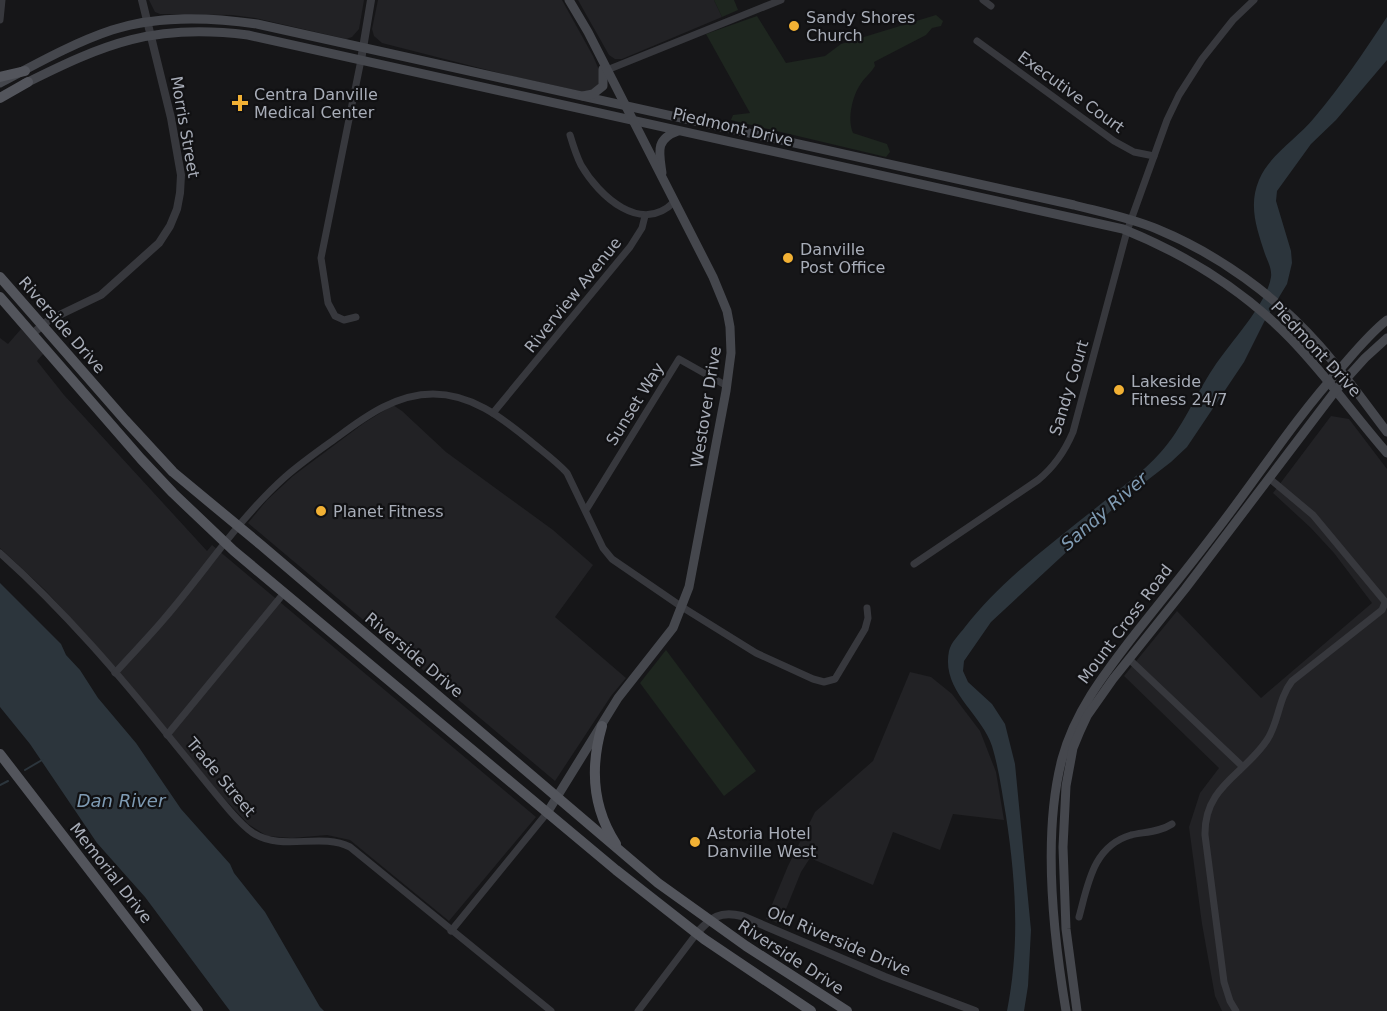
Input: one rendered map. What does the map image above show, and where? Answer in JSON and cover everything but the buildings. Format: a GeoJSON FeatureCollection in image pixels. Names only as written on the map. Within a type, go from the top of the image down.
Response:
{"type":"FeatureCollection","features":[{"type":"Feature","properties":{"kind":"main road","name":"Westover Drive"},"geometry":{"type":"LineString","coordinates":[[547,813],[618,698],[673,628],[682,608],[690,587],[695,561],[727,386],[731,342],[727,311],[713,277],[608,70],[569,0]]}},
{"type":"Feature","properties":{"kind":"main road","name":"Piedmont Drive"},"geometry":{"type":"LineString","coordinates":[[26,76],[81,42],[113,30],[148,22],[188,18],[231,20],[1074,205],[1132,220],[1176,237],[1222,263],[1260,290],[1319,345],[1387,432]]}},
{"type":"Feature","properties":{"kind":"main road","name":"Piedmont Drive"},"geometry":{"type":"LineString","coordinates":[[0,83],[26,76],[111,44],[150,34],[186,30],[228,32],[1127,231],[1184,257],[1260,309],[1289,337],[1329,382],[1387,453]]}},
{"type":"Feature","properties":{"kind":"main road"},"geometry":{"type":"LineString","coordinates":[[582,96],[593,94],[603,86],[605,79],[601,58]]}},
{"type":"Feature","properties":{"kind":"main road"},"geometry":{"type":"LineString","coordinates":[[0,77],[26,76]]}},
{"type":"Feature","properties":{"kind":"main road"},"geometry":{"type":"LineString","coordinates":[[0,97],[26,76]]}},
{"type":"Feature","properties":{"kind":"main road"},"geometry":{"type":"LineString","coordinates":[[664,184],[659,151],[665,138],[679,130]]}},
{"type":"Feature","properties":{"kind":"main road","name":"Riverside Drive"},"geometry":{"type":"LineString","coordinates":[[0,277],[173,472],[658,883],[746,946],[847,1011]]}},
{"type":"Feature","properties":{"kind":"main road","name":"Riverside Drive"},"geometry":{"type":"LineString","coordinates":[[0,297],[141,459],[226,543],[547,813],[696,933],[761,980],[811,1011]]}},
{"type":"Feature","properties":{"kind":"main road","name":"Mount Cross Road"},"geometry":{"type":"LineString","coordinates":[[1066,1011],[1054,905],[1052,840],[1055,795],[1069,736],[1098,682],[1214,535],[1278,445],[1339,370],[1387,320]]}},
{"type":"Feature","properties":{"kind":"main road","name":"Mount Cross Road"},"geometry":{"type":"LineString","coordinates":[[1077,1011],[1066,929],[1063,847],[1066,786],[1073,748],[1087,716],[1336,390],[1387,338]]}},
{"type":"Feature","properties":{"kind":"main road"},"geometry":{"type":"LineString","coordinates":[[602,726],[595,757],[594,788],[606,826],[622,852]]}},
{"type":"Feature","properties":{"kind":"main road","name":"Memorial Drive"},"geometry":{"type":"LineString","coordinates":[[0,754],[198,1011]]}},
{"type":"Feature","properties":{"kind":"street"},"geometry":{"type":"LineString","coordinates":[[0,20],[2,0]]}},
{"type":"Feature","properties":{"kind":"street","name":"Morris Street"},"geometry":{"type":"LineString","coordinates":[[32,334],[42,325],[100,295],[159,243],[177,209],[181,175],[171,118],[142,0]]}},
{"type":"Feature","properties":{"kind":"street"},"geometry":{"type":"LineString","coordinates":[[356,317],[344,320],[335,316],[328,303],[321,258],[371,0]]}},
{"type":"Feature","properties":{"kind":"street"},"geometry":{"type":"LineString","coordinates":[[608,70],[782,0]]}},
{"type":"Feature","properties":{"kind":"street"},"geometry":{"type":"LineString","coordinates":[[983,0],[991,6]]}},
{"type":"Feature","properties":{"kind":"street","name":"Sandy Court"},"geometry":{"type":"LineString","coordinates":[[914,564],[1038,480],[1060,456],[1073,432],[1127,231],[1174,104],[1202,59],[1233,20],[1254,0]]}},
{"type":"Feature","properties":{"kind":"street","name":"Executive Court"},"geometry":{"type":"LineString","coordinates":[[977,41],[1114,141],[1134,152],[1154,156]]}},
{"type":"Feature","properties":{"kind":"street"},"geometry":{"type":"LineString","coordinates":[[570,135],[580,163],[595,184],[616,204],[645,216],[662,212],[674,202]]}},
{"type":"Feature","properties":{"kind":"street","name":"Riverview Avenue"},"geometry":{"type":"LineString","coordinates":[[493,413],[630,247],[642,228],[645,216]]}},
{"type":"Feature","properties":{"kind":"street","name":"Sunset Way"},"geometry":{"type":"LineString","coordinates":[[586,510],[679,359],[727,386]]}},
{"type":"Feature","properties":{"kind":"street"},"geometry":{"type":"LineString","coordinates":[[115,673],[284,478],[348,429],[387,404],[416,396],[443,394],[470,401],[493,413],[559,464],[567,473],[603,548],[612,559],[682,608],[756,654],[824,682],[830,681],[838,675],[865,629],[868,618],[867,608]]}},
{"type":"Feature","properties":{"kind":"street"},"geometry":{"type":"LineString","coordinates":[[1236,1011],[1228,998],[1224,982],[1205,829],[1208,812],[1214,798],[1267,740],[1283,696],[1292,681],[1386,605],[1313,515],[1270,478]]}},
{"type":"Feature","properties":{"kind":"street","name":"Trade Street"},"geometry":{"type":"LineString","coordinates":[[0,553],[57,608],[115,673],[206,785],[245,828],[254,834],[280,842],[330,841],[350,847],[550,1011]]}},
{"type":"Feature","properties":{"kind":"street"},"geometry":{"type":"LineString","coordinates":[[167,735],[284,593]]}},
{"type":"Feature","properties":{"kind":"street"},"geometry":{"type":"LineString","coordinates":[[1129,659],[1242,766]]}},
{"type":"Feature","properties":{"kind":"street"},"geometry":{"type":"LineString","coordinates":[[451,931],[547,813]]}},
{"type":"Feature","properties":{"kind":"street"},"geometry":{"type":"LineString","coordinates":[[1079,917],[1091,871],[1103,853],[1125,837],[1172,825]]}},
{"type":"Feature","properties":{"kind":"street","name":"Old Riverside Drive"},"geometry":{"type":"LineString","coordinates":[[708,920],[726,914],[746,917],[767,928],[893,980],[975,1011]]}},
{"type":"Feature","properties":{"kind":"street"},"geometry":{"type":"LineString","coordinates":[[638,1011],[708,920]]}},
{"type":"Feature","properties":{"kind":"shaded area"},"geometry":{"type":"Polygon","coordinates":[[[149,0],[364,0],[359,29],[352,37],[346,39],[255,18],[232,15],[160,14],[155,12],[149,0]]]}},
{"type":"Feature","properties":{"kind":"shaded area"},"geometry":{"type":"Polygon","coordinates":[[[378,0],[562,0],[593,56],[600,72],[600,84],[596,89],[584,92],[382,43],[374,36],[372,29],[378,0]]]}},
{"type":"Feature","properties":{"kind":"shaded area"},"geometry":{"type":"Polygon","coordinates":[[[578,0],[714,0],[722,17],[622,59],[615,59],[609,55],[578,0]]]}},
{"type":"Feature","properties":{"kind":"shaded area"},"geometry":{"type":"Polygon","coordinates":[[[714,0],[734,0],[738,10],[722,17],[714,0]]]}},
{"type":"Feature","properties":{"kind":"shaded area"},"geometry":{"type":"Polygon","coordinates":[[[936,15],[943,21],[941,26],[932,28],[926,35],[874,62],[875,66],[857,90],[850,115],[853,133],[887,144],[890,152],[886,157],[731,120],[733,115],[750,113],[706,34],[757,16],[786,63],[825,56],[841,44],[936,15]]]}},
{"type":"Feature","properties":{"kind":"shaded area"},"geometry":{"type":"Polygon","coordinates":[[[21,329],[44,353],[37,361],[64,395],[207,551],[212,545],[536,817],[449,921],[350,840],[327,835],[292,838],[267,836],[248,824],[216,790],[91,640],[45,590],[0,548],[0,338],[8,344],[21,329]]]}},
{"type":"Feature","properties":{"kind":"shaded area"},"geometry":{"type":"Polygon","coordinates":[[[393,405],[446,452],[553,530],[593,565],[555,617],[626,678],[611,696],[555,781],[248,523],[267,500],[293,476],[364,423],[393,405]]]}},
{"type":"Feature","properties":{"kind":"shaded area"},"geometry":{"type":"Polygon","coordinates":[[[1331,416],[1349,419],[1387,469],[1387,1011],[1222,1011],[1215,996],[1202,924],[1189,827],[1200,793],[1219,768],[1124,676],[1177,611],[1261,698],[1372,603],[1334,553],[1273,493],[1331,416]]]}},
{"type":"Feature","properties":{"kind":"shaded area"},"geometry":{"type":"Polygon","coordinates":[[[666,650],[756,771],[724,796],[640,683],[666,650]]]}},
{"type":"Feature","properties":{"kind":"shaded area"},"geometry":{"type":"Polygon","coordinates":[[[910,672],[931,677],[952,694],[980,731],[996,772],[1004,820],[953,814],[940,850],[893,832],[873,885],[810,858],[801,872],[780,924],[766,919],[788,866],[815,812],[873,761],[910,672]]]}},
{"type":"Feature","properties":{"kind":"water","name":"Sandy River"},"geometry":{"type":"Polygon","coordinates":[[[1387,17],[1387,60],[1336,120],[1311,144],[1277,191],[1276,201],[1291,251],[1292,263],[1287,284],[1244,362],[1187,447],[1127,496],[991,622],[964,661],[963,671],[968,682],[992,704],[1005,724],[1015,764],[1031,930],[1028,986],[1024,1011],[1007,1011],[1014,962],[1015,914],[1006,816],[992,746],[980,723],[956,690],[948,665],[950,648],[955,639],[996,592],[1048,546],[1139,473],[1160,453],[1175,433],[1207,378],[1247,324],[1268,288],[1271,277],[1270,265],[1262,245],[1254,208],[1259,180],[1270,162],[1324,106],[1387,17]]]}},
{"type":"Feature","properties":{"kind":"water","name":"Dan River"},"geometry":{"type":"Polygon","coordinates":[[[0,583],[61,644],[66,655],[80,670],[98,698],[136,743],[181,809],[230,864],[234,873],[265,912],[324,1011],[230,1011],[145,897],[97,843],[30,744],[0,707],[0,583]]]}},
{"type":"Feature","properties":{"kind":"waterway"},"geometry":{"type":"LineString","coordinates":[[25,770],[42,760]]}},
{"type":"Feature","properties":{"kind":"waterway"},"geometry":{"type":"LineString","coordinates":[[0,785],[8,781]]}},
{"type":"Feature","properties":{"kind":"place","name":"Sandy Shores Church"},"geometry":{"type":"Point","coordinates":[794,26]}},
{"type":"Feature","properties":{"kind":"place","name":"Centra Danville Medical Center"},"geometry":{"type":"Point","coordinates":[240,103]}},
{"type":"Feature","properties":{"kind":"place","name":"Danville Post Office"},"geometry":{"type":"Point","coordinates":[788,258]}},
{"type":"Feature","properties":{"kind":"place","name":"Lakeside Fitness 24/7"},"geometry":{"type":"Point","coordinates":[1119,390]}},
{"type":"Feature","properties":{"kind":"place","name":"Planet Fitness"},"geometry":{"type":"Point","coordinates":[321,511]}},
{"type":"Feature","properties":{"kind":"place","name":"Astoria Hotel Danville West"},"geometry":{"type":"Point","coordinates":[695,842]}}]}
